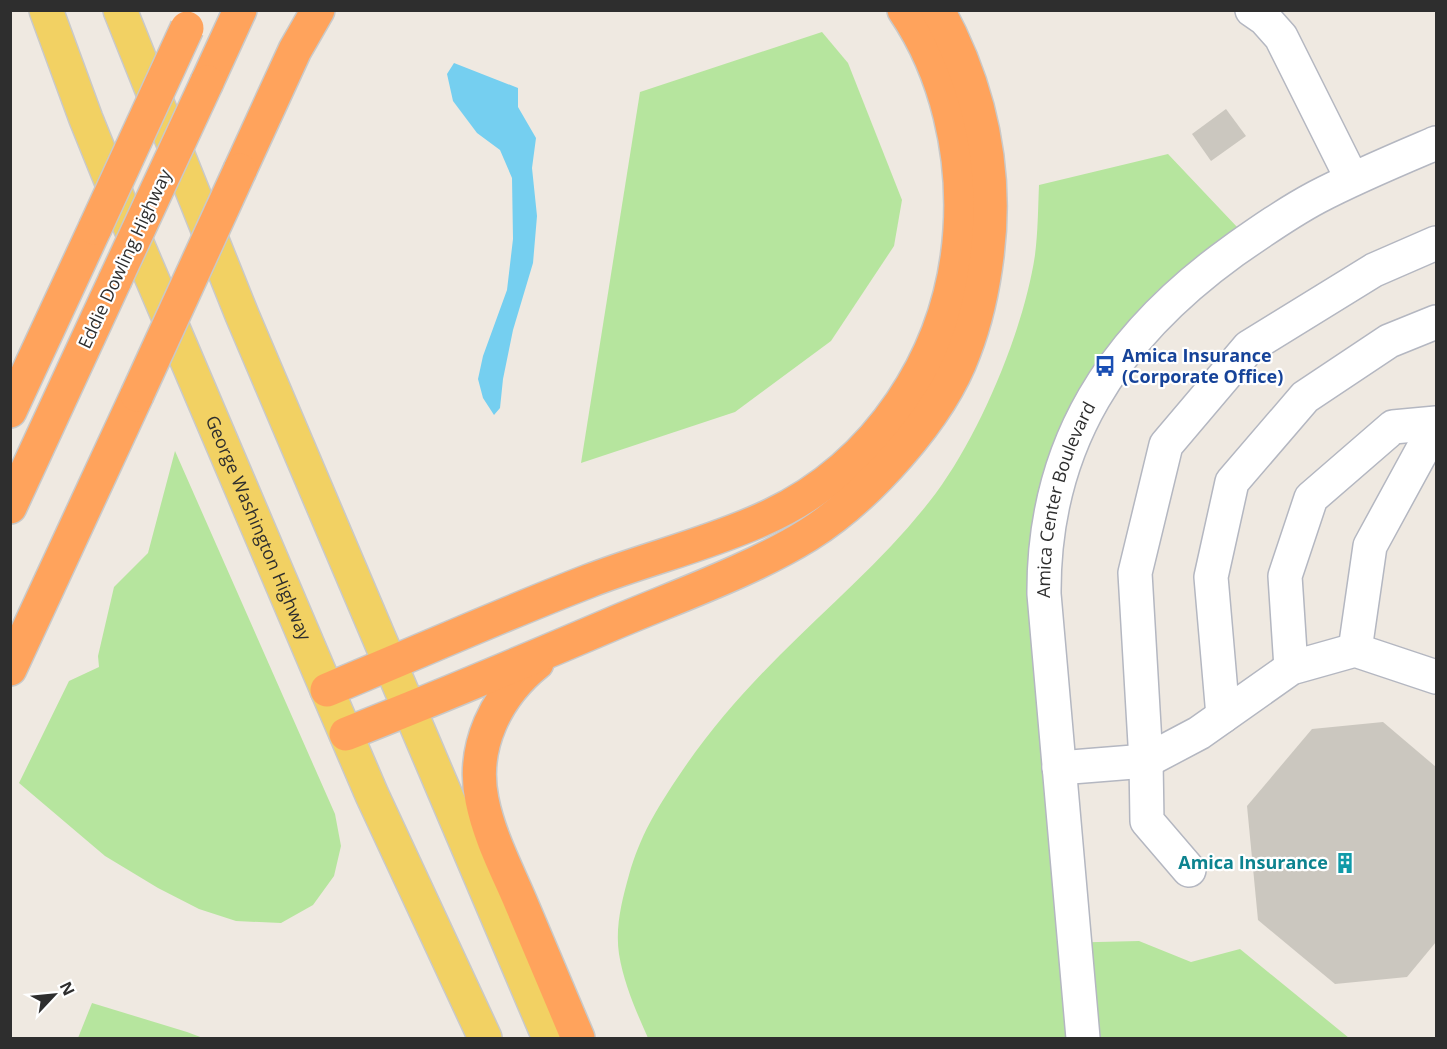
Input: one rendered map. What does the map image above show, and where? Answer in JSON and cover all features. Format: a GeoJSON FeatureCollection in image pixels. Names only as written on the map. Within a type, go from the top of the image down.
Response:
{"type":"FeatureCollection","features":[{"type":"Feature","properties":{"kind":"highway","name":"Eddie Dowling Highway"},"geometry":{"type":"LineString","coordinates":[[10,507],[240,10]]}},
{"type":"Feature","properties":{"kind":"highway"},"geometry":{"type":"LineString","coordinates":[[10,669],[295,50],[318,10]]}},
{"type":"Feature","properties":{"kind":"highway"},"geometry":{"type":"LineString","coordinates":[[327,690],[575,586],[722,536],[763,519],[814,490],[838,471],[895,411],[925,365],[945,315],[956,264],[961,210],[958,154],[945,100],[924,46],[904,10]]}},
{"type":"Feature","properties":{"kind":"highway"},"geometry":{"type":"LineString","coordinates":[[346,734],[566,644],[781,550],[836,515],[880,474],[919,429],[952,379],[964,354],[981,297],[989,242],[988,153],[975,92],[952,34],[939,10]]}},
{"type":"Feature","properties":{"kind":"highway"},"geometry":{"type":"LineString","coordinates":[[10,411],[191,19]]}},
{"type":"Feature","properties":{"kind":"highway"},"geometry":{"type":"LineString","coordinates":[[566,644],[523,674],[497,708],[483,743],[479,783],[482,802],[496,843],[578,1038]]}},
{"type":"Feature","properties":{"kind":"main road","name":"George Washington Highway"},"geometry":{"type":"LineString","coordinates":[[46,10],[122,208],[327,690],[485,1038]]}},
{"type":"Feature","properties":{"kind":"main road"},"geometry":{"type":"LineString","coordinates":[[120,10],[197,206],[549,1038]]}},
{"type":"Feature","properties":{"kind":"street"},"geometry":{"type":"LineString","coordinates":[[1252,10],[1265,19],[1281,37],[1352,179]]}},
{"type":"Feature","properties":{"kind":"street","name":"Amica Center Boulevard"},"geometry":{"type":"LineString","coordinates":[[1083,1038],[1045,615],[1045,563],[1048,534],[1062,469],[1080,424],[1103,381],[1118,360],[1168,303],[1260,232],[1314,199],[1352,179],[1437,143]]}},
{"type":"Feature","properties":{"kind":"street"},"geometry":{"type":"LineString","coordinates":[[1189,870],[1147,821],[1146,761],[1135,573],[1166,445],[1249,347],[1374,270],[1437,243]]}},
{"type":"Feature","properties":{"kind":"street"},"geometry":{"type":"LineString","coordinates":[[1223,716],[1211,576],[1232,482],[1305,397],[1389,341],[1437,322]]}},
{"type":"Feature","properties":{"kind":"street"},"geometry":{"type":"LineString","coordinates":[[1291,668],[1286,576],[1311,498],[1394,427],[1437,424]]}},
{"type":"Feature","properties":{"kind":"street"},"geometry":{"type":"LineString","coordinates":[[1355,651],[1370,546],[1437,424]]}},
{"type":"Feature","properties":{"kind":"street"},"geometry":{"type":"LineString","coordinates":[[1059,768],[1146,761],[1199,733],[1291,668],[1355,651],[1437,677]]}},
{"type":"Feature","properties":{"kind":"green space"},"geometry":{"type":"Polygon","coordinates":[[[822,32],[848,63],[902,200],[894,246],[831,341],[735,412],[581,463],[640,92],[822,32]]]}},
{"type":"Feature","properties":{"kind":"green space"},"geometry":{"type":"Polygon","coordinates":[[[1168,154],[1238,228],[1157,291],[1114,342],[1082,401],[1040,627],[1057,943],[1139,941],[1191,962],[1240,949],[1349,1038],[648,1038],[624,976],[619,954],[618,934],[626,884],[633,861],[656,812],[689,761],[726,713],[766,669],[900,536],[919,515],[953,468],[998,379],[1021,315],[1035,255],[1039,185],[1168,154]]]}},
{"type":"Feature","properties":{"kind":"green space"},"geometry":{"type":"Polygon","coordinates":[[[175,451],[335,814],[341,846],[334,876],[313,905],[281,923],[236,921],[199,909],[158,888],[105,856],[19,783],[69,681],[99,667],[98,656],[114,587],[148,553],[175,451]]]}},
{"type":"Feature","properties":{"kind":"green space"},"geometry":{"type":"Polygon","coordinates":[[[92,1003],[187,1032],[203,1038],[78,1038],[92,1003]]]}},
{"type":"Feature","properties":{"kind":"water"},"geometry":{"type":"Polygon","coordinates":[[[454,63],[518,88],[518,107],[536,138],[532,168],[537,216],[533,263],[513,330],[503,379],[500,408],[494,415],[483,398],[478,379],[483,356],[507,290],[513,239],[512,178],[500,150],[477,133],[453,101],[447,74],[454,63]]]}},
{"type":"Feature","properties":{"kind":"building"},"geometry":{"type":"Polygon","coordinates":[[[1226,109],[1246,136],[1211,161],[1192,134],[1226,109]]]}},
{"type":"Feature","properties":{"kind":"building","name":"Amica Insurance"},"geometry":{"type":"Polygon","coordinates":[[[1383,722],[1436,767],[1436,942],[1407,977],[1335,984],[1258,920],[1247,806],[1312,729],[1383,722]]]}},
{"type":"Feature","properties":{"kind":"place","name":"Amica Insurance (Corporate Office)"},"geometry":{"type":"Point","coordinates":[1105,366]}},
{"type":"Feature","properties":{"kind":"place","name":"Amica Insurance"},"geometry":{"type":"Point","coordinates":[1345,863]}}]}
